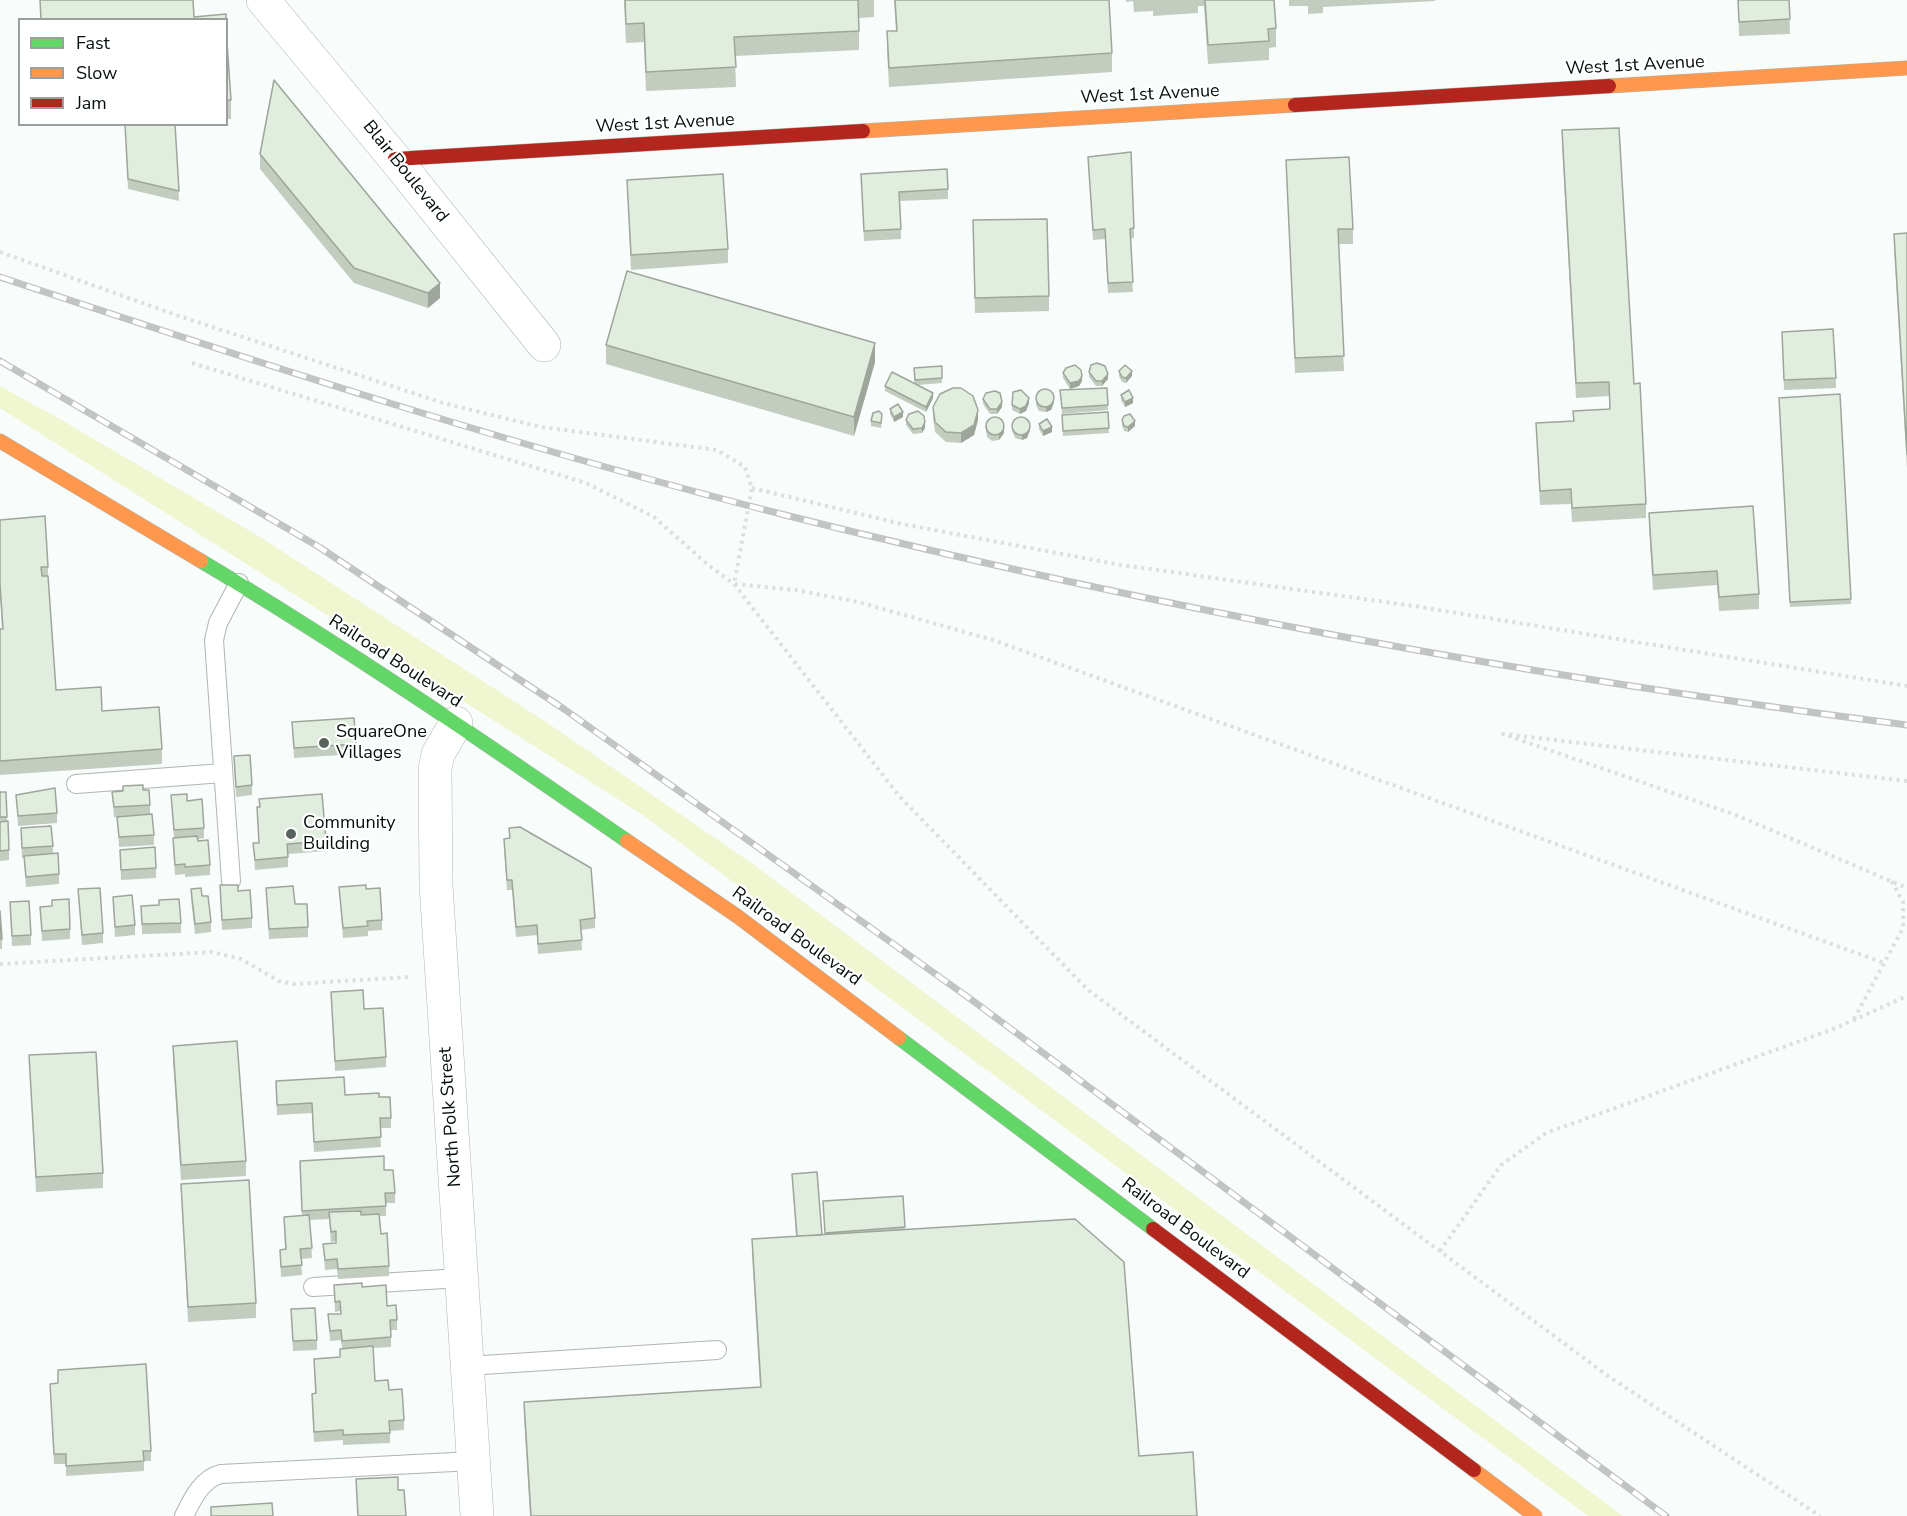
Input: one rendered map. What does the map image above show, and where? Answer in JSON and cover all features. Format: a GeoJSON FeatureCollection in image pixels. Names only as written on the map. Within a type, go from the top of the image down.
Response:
{"type":"FeatureCollection","features":[{"type":"Feature","properties":{"kind":"street","name":"Blair Boulevard"},"geometry":{"type":"LineString","coordinates":[[264,0],[544,345]]}},
{"type":"Feature","properties":{"kind":"street","name":"West 1st Avenue"},"geometry":{"type":"LineString","coordinates":[[395,159],[1907,68]]}},
{"type":"Feature","properties":{"kind":"street","name":"Railroad Boulevard"},"geometry":{"type":"LineString","coordinates":[[0,441],[239,583],[456,723],[747,922],[1535,1516]]}},
{"type":"Feature","properties":{"kind":"street","name":"North Polk Street"},"geometry":{"type":"LineString","coordinates":[[456,723],[438,754],[433,789],[441,975],[477,1516]]}},
{"type":"Feature","properties":{"kind":"lane"},"geometry":{"type":"LineString","coordinates":[[231,881],[214,640],[218,623],[239,583]]}},
{"type":"Feature","properties":{"kind":"lane"},"geometry":{"type":"LineString","coordinates":[[76,784],[223,772]]}},
{"type":"Feature","properties":{"kind":"lane"},"geometry":{"type":"LineString","coordinates":[[313,1287],[461,1278]]}},
{"type":"Feature","properties":{"kind":"lane"},"geometry":{"type":"LineString","coordinates":[[467,1366],[717,1350]]}},
{"type":"Feature","properties":{"kind":"lane"},"geometry":{"type":"LineString","coordinates":[[184,1516],[194,1496],[207,1480],[221,1474],[473,1461]]}},
{"type":"Feature","properties":{"kind":"path"},"geometry":{"type":"LineString","coordinates":[[0,252],[176,315],[443,403],[541,427],[717,450],[745,467],[752,488],[751,506],[734,584]]}},
{"type":"Feature","properties":{"kind":"path"},"geometry":{"type":"LineString","coordinates":[[192,363],[586,483],[654,517],[707,564],[734,584],[900,797],[1088,990],[1608,1376],[1820,1516]]}},
{"type":"Feature","properties":{"kind":"path"},"geometry":{"type":"LineString","coordinates":[[752,488],[902,524],[1121,565],[1426,608],[1907,686]]}},
{"type":"Feature","properties":{"kind":"path"},"geometry":{"type":"LineString","coordinates":[[734,584],[796,590],[858,602],[993,640],[1884,963]]}},
{"type":"Feature","properties":{"kind":"path"},"geometry":{"type":"LineString","coordinates":[[1907,781],[1503,734],[1736,815],[1907,888]]}},
{"type":"Feature","properties":{"kind":"path"},"geometry":{"type":"LineString","coordinates":[[1853,1020],[1903,928],[1903,902],[1890,880]]}},
{"type":"Feature","properties":{"kind":"path"},"geometry":{"type":"LineString","coordinates":[[0,964],[212,952],[241,959],[279,981],[294,984],[441,975]]}},
{"type":"Feature","properties":{"kind":"path"},"geometry":{"type":"LineString","coordinates":[[1440,1251],[1502,1165],[1546,1133],[1853,1020],[1907,996]]}},
{"type":"Feature","properties":{"kind":"green space"},"geometry":{"type":"Polygon","coordinates":[[[0,386],[260,537],[546,722],[750,862],[1623,1516],[1588,1516],[643,815],[0,408],[0,386]]]}},
{"type":"Feature","properties":{"kind":"building"},"geometry":{"type":"Polygon","coordinates":[[[40,0],[193,0],[194,17],[226,14],[226,18],[41,18],[40,0]]]}},
{"type":"Feature","properties":{"kind":"building"},"geometry":{"type":"Polygon","coordinates":[[[625,0],[858,0],[859,31],[734,37],[736,67],[646,72],[644,23],[626,24],[625,0]]]}},
{"type":"Feature","properties":{"kind":"building"},"geometry":{"type":"Polygon","coordinates":[[[895,0],[1109,0],[1112,53],[889,68],[887,31],[897,31],[895,0]]]}},
{"type":"Feature","properties":{"kind":"building"},"geometry":{"type":"Polygon","coordinates":[[[1205,0],[1274,0],[1276,28],[1268,29],[1269,41],[1208,45],[1205,0]]]}},
{"type":"Feature","properties":{"kind":"building"},"geometry":{"type":"Polygon","coordinates":[[[1738,0],[1789,0],[1790,19],[1739,22],[1738,0]]]}},
{"type":"Feature","properties":{"kind":"building"},"geometry":{"type":"Polygon","coordinates":[[[228,57],[231,100],[228,100],[228,57]]]}},
{"type":"Feature","properties":{"kind":"building"},"geometry":{"type":"Polygon","coordinates":[[[274,80],[440,283],[428,293],[354,268],[260,154],[274,80]]]}},
{"type":"Feature","properties":{"kind":"building"},"geometry":{"type":"Polygon","coordinates":[[[125,126],[175,126],[179,191],[128,179],[125,126]]]}},
{"type":"Feature","properties":{"kind":"building"},"geometry":{"type":"Polygon","coordinates":[[[1619,128],[1634,384],[1640,383],[1646,504],[1572,508],[1571,489],[1540,491],[1536,423],[1574,421],[1573,411],[1610,409],[1609,382],[1576,383],[1562,130],[1619,128]]]}},
{"type":"Feature","properties":{"kind":"building"},"geometry":{"type":"Polygon","coordinates":[[[1131,152],[1134,228],[1130,229],[1133,282],[1108,283],[1105,229],[1093,230],[1088,157],[1131,152]]]}},
{"type":"Feature","properties":{"kind":"building"},"geometry":{"type":"Polygon","coordinates":[[[1349,157],[1353,229],[1338,229],[1344,356],[1295,358],[1286,160],[1349,157]]]}},
{"type":"Feature","properties":{"kind":"building"},"geometry":{"type":"Polygon","coordinates":[[[947,169],[948,189],[899,192],[901,229],[864,231],[861,174],[947,169]]]}},
{"type":"Feature","properties":{"kind":"building"},"geometry":{"type":"Polygon","coordinates":[[[723,174],[728,249],[631,255],[627,180],[723,174]]]}},
{"type":"Feature","properties":{"kind":"building"},"geometry":{"type":"Polygon","coordinates":[[[1047,219],[1049,296],[975,298],[973,220],[1047,219]]]}},
{"type":"Feature","properties":{"kind":"building"},"geometry":{"type":"Polygon","coordinates":[[[1907,233],[1907,454],[1894,234],[1907,233]]]}},
{"type":"Feature","properties":{"kind":"building"},"geometry":{"type":"Polygon","coordinates":[[[627,271],[875,343],[854,417],[606,345],[627,271]]]}},
{"type":"Feature","properties":{"kind":"building"},"geometry":{"type":"Polygon","coordinates":[[[1833,329],[1836,378],[1784,380],[1782,332],[1833,329]]]}},
{"type":"Feature","properties":{"kind":"building"},"geometry":{"type":"Polygon","coordinates":[[[1097,363],[1105,366],[1108,374],[1102,381],[1096,381],[1089,372],[1091,365],[1097,363]]]}},
{"type":"Feature","properties":{"kind":"building"},"geometry":{"type":"Polygon","coordinates":[[[1075,365],[1081,370],[1082,376],[1079,381],[1070,383],[1063,373],[1066,368],[1075,365]]]}},
{"type":"Feature","properties":{"kind":"building"},"geometry":{"type":"Polygon","coordinates":[[[1125,365],[1132,371],[1126,378],[1122,377],[1119,371],[1125,365]]]}},
{"type":"Feature","properties":{"kind":"building"},"geometry":{"type":"Polygon","coordinates":[[[942,366],[942,378],[915,380],[914,368],[942,366]]]}},
{"type":"Feature","properties":{"kind":"building"},"geometry":{"type":"Polygon","coordinates":[[[892,372],[933,393],[926,407],[885,386],[892,372]]]}},
{"type":"Feature","properties":{"kind":"building"},"geometry":{"type":"Polygon","coordinates":[[[953,388],[961,388],[973,396],[978,410],[974,425],[961,433],[946,432],[935,422],[933,407],[940,394],[953,388]]]}},
{"type":"Feature","properties":{"kind":"building"},"geometry":{"type":"Polygon","coordinates":[[[1107,388],[1108,405],[1062,408],[1060,390],[1107,388]]]}},
{"type":"Feature","properties":{"kind":"building"},"geometry":{"type":"Polygon","coordinates":[[[1045,389],[1051,392],[1054,398],[1051,404],[1045,407],[1039,404],[1036,398],[1039,392],[1045,389]]]}},
{"type":"Feature","properties":{"kind":"building"},"geometry":{"type":"Polygon","coordinates":[[[1021,390],[1029,398],[1026,406],[1020,409],[1012,405],[1013,392],[1021,390]]]}},
{"type":"Feature","properties":{"kind":"building"},"geometry":{"type":"Polygon","coordinates":[[[1129,390],[1133,398],[1125,402],[1121,395],[1129,390]]]}},
{"type":"Feature","properties":{"kind":"building"},"geometry":{"type":"Polygon","coordinates":[[[995,391],[1000,393],[1002,402],[997,409],[990,409],[983,399],[986,393],[995,391]]]}},
{"type":"Feature","properties":{"kind":"building"},"geometry":{"type":"Polygon","coordinates":[[[1840,394],[1851,599],[1790,602],[1779,398],[1840,394]]]}},
{"type":"Feature","properties":{"kind":"building"},"geometry":{"type":"Polygon","coordinates":[[[898,404],[903,412],[894,417],[890,409],[898,404]]]}},
{"type":"Feature","properties":{"kind":"building"},"geometry":{"type":"Polygon","coordinates":[[[879,411],[882,414],[881,423],[871,421],[873,413],[879,411]]]}},
{"type":"Feature","properties":{"kind":"building"},"geometry":{"type":"Polygon","coordinates":[[[918,411],[924,416],[925,422],[922,428],[913,429],[906,420],[909,414],[918,411]]]}},
{"type":"Feature","properties":{"kind":"building"},"geometry":{"type":"Polygon","coordinates":[[[1108,412],[1109,428],[1063,431],[1062,415],[1108,412]]]}},
{"type":"Feature","properties":{"kind":"building"},"geometry":{"type":"Polygon","coordinates":[[[1130,414],[1135,421],[1128,427],[1124,426],[1122,420],[1124,416],[1130,414]]]}},
{"type":"Feature","properties":{"kind":"building"},"geometry":{"type":"Polygon","coordinates":[[[995,417],[1001,420],[1004,426],[1001,432],[995,435],[989,432],[986,426],[989,420],[995,417]]]}},
{"type":"Feature","properties":{"kind":"building"},"geometry":{"type":"Polygon","coordinates":[[[1021,417],[1027,420],[1030,426],[1027,432],[1021,435],[1015,432],[1012,426],[1015,420],[1021,417]]]}},
{"type":"Feature","properties":{"kind":"building"},"geometry":{"type":"Polygon","coordinates":[[[1047,419],[1052,427],[1043,431],[1039,424],[1047,419]]]}},
{"type":"Feature","properties":{"kind":"building"},"geometry":{"type":"Polygon","coordinates":[[[1753,506],[1759,594],[1719,597],[1717,571],[1653,575],[1649,513],[1753,506]]]}},
{"type":"Feature","properties":{"kind":"building"},"geometry":{"type":"Polygon","coordinates":[[[45,516],[48,567],[41,567],[42,576],[48,576],[56,690],[101,687],[102,711],[159,707],[162,749],[0,761],[0,629],[3,629],[0,520],[45,516]]]}},
{"type":"Feature","properties":{"kind":"building","name":"SquareOne Villages"},"geometry":{"type":"Polygon","coordinates":[[[354,718],[356,744],[294,748],[292,722],[354,718]]]}},
{"type":"Feature","properties":{"kind":"building"},"geometry":{"type":"Polygon","coordinates":[[[250,755],[252,785],[236,787],[234,756],[250,755]]]}},
{"type":"Feature","properties":{"kind":"building"},"geometry":{"type":"Polygon","coordinates":[[[143,785],[143,790],[149,790],[150,805],[114,807],[112,792],[123,791],[123,786],[143,785]]]}},
{"type":"Feature","properties":{"kind":"building"},"geometry":{"type":"Polygon","coordinates":[[[55,788],[57,813],[18,816],[16,795],[55,788]]]}},
{"type":"Feature","properties":{"kind":"building"},"geometry":{"type":"Polygon","coordinates":[[[0,792],[6,792],[7,817],[0,817],[0,792]]]}},
{"type":"Feature","properties":{"kind":"building"},"geometry":{"type":"Polygon","coordinates":[[[187,794],[187,801],[202,799],[204,828],[174,830],[171,795],[187,794]]]}},
{"type":"Feature","properties":{"kind":"building","name":"Community Building"},"geometry":{"type":"Polygon","coordinates":[[[322,794],[326,841],[287,844],[288,857],[255,860],[253,843],[259,843],[257,807],[260,807],[259,799],[322,794]]]}},
{"type":"Feature","properties":{"kind":"building"},"geometry":{"type":"Polygon","coordinates":[[[152,814],[154,835],[119,837],[117,817],[152,814]]]}},
{"type":"Feature","properties":{"kind":"building"},"geometry":{"type":"Polygon","coordinates":[[[8,821],[9,850],[0,851],[0,822],[8,821]]]}},
{"type":"Feature","properties":{"kind":"building"},"geometry":{"type":"Polygon","coordinates":[[[51,826],[53,846],[22,848],[21,828],[51,826]]]}},
{"type":"Feature","properties":{"kind":"building"},"geometry":{"type":"Polygon","coordinates":[[[520,827],[591,868],[595,918],[580,920],[582,940],[538,944],[537,925],[516,927],[512,880],[507,880],[504,839],[510,838],[509,828],[520,827]]]}},
{"type":"Feature","properties":{"kind":"building"},"geometry":{"type":"Polygon","coordinates":[[[197,836],[198,841],[208,840],[210,865],[185,867],[185,864],[175,865],[173,838],[197,836]]]}},
{"type":"Feature","properties":{"kind":"building"},"geometry":{"type":"Polygon","coordinates":[[[155,847],[156,868],[121,870],[120,850],[155,847]]]}},
{"type":"Feature","properties":{"kind":"building"},"geometry":{"type":"Polygon","coordinates":[[[58,853],[59,874],[26,877],[24,856],[58,853]]]}},
{"type":"Feature","properties":{"kind":"building"},"geometry":{"type":"Polygon","coordinates":[[[220,885],[238,885],[238,891],[250,890],[252,918],[222,920],[220,885]]]}},
{"type":"Feature","properties":{"kind":"building"},"geometry":{"type":"Polygon","coordinates":[[[366,885],[366,889],[380,888],[382,920],[367,921],[368,926],[343,928],[339,887],[366,885]]]}},
{"type":"Feature","properties":{"kind":"building"},"geometry":{"type":"Polygon","coordinates":[[[293,886],[295,904],[307,904],[308,927],[269,929],[266,888],[293,886]]]}},
{"type":"Feature","properties":{"kind":"building"},"geometry":{"type":"Polygon","coordinates":[[[100,888],[103,933],[82,935],[78,889],[100,888]]]}},
{"type":"Feature","properties":{"kind":"building"},"geometry":{"type":"Polygon","coordinates":[[[201,888],[202,896],[208,896],[211,922],[195,924],[191,889],[201,888]]]}},
{"type":"Feature","properties":{"kind":"building"},"geometry":{"type":"Polygon","coordinates":[[[132,895],[135,925],[115,927],[113,897],[132,895]]]}},
{"type":"Feature","properties":{"kind":"building"},"geometry":{"type":"Polygon","coordinates":[[[69,899],[70,929],[42,931],[40,907],[52,906],[52,900],[69,899]]]}},
{"type":"Feature","properties":{"kind":"building"},"geometry":{"type":"Polygon","coordinates":[[[179,899],[181,923],[142,924],[141,906],[159,905],[159,900],[179,899]]]}},
{"type":"Feature","properties":{"kind":"building"},"geometry":{"type":"Polygon","coordinates":[[[29,901],[31,935],[12,936],[10,902],[29,901]]]}},
{"type":"Feature","properties":{"kind":"building"},"geometry":{"type":"Polygon","coordinates":[[[0,911],[2,939],[0,939],[0,911]]]}},
{"type":"Feature","properties":{"kind":"building"},"geometry":{"type":"Polygon","coordinates":[[[363,990],[364,1009],[383,1008],[386,1057],[335,1061],[331,992],[363,990]]]}},
{"type":"Feature","properties":{"kind":"building"},"geometry":{"type":"Polygon","coordinates":[[[237,1041],[246,1161],[181,1165],[173,1046],[237,1041]]]}},
{"type":"Feature","properties":{"kind":"building"},"geometry":{"type":"Polygon","coordinates":[[[96,1052],[103,1173],[36,1177],[29,1055],[96,1052]]]}},
{"type":"Feature","properties":{"kind":"building"},"geometry":{"type":"Polygon","coordinates":[[[344,1077],[345,1095],[379,1093],[379,1097],[390,1097],[391,1118],[380,1118],[381,1137],[314,1142],[312,1103],[277,1105],[276,1081],[344,1077]]]}},
{"type":"Feature","properties":{"kind":"building"},"geometry":{"type":"Polygon","coordinates":[[[384,1156],[384,1170],[393,1170],[395,1193],[385,1193],[386,1206],[302,1211],[300,1161],[384,1156]]]}},
{"type":"Feature","properties":{"kind":"building"},"geometry":{"type":"Polygon","coordinates":[[[817,1172],[822,1235],[797,1236],[792,1174],[817,1172]]]}},
{"type":"Feature","properties":{"kind":"building"},"geometry":{"type":"Polygon","coordinates":[[[249,1180],[256,1303],[188,1307],[181,1184],[249,1180]]]}},
{"type":"Feature","properties":{"kind":"building"},"geometry":{"type":"Polygon","coordinates":[[[903,1196],[905,1227],[825,1233],[823,1201],[903,1196]]]}},
{"type":"Feature","properties":{"kind":"building"},"geometry":{"type":"Polygon","coordinates":[[[361,1211],[361,1215],[379,1214],[381,1234],[387,1233],[389,1266],[338,1269],[337,1259],[325,1260],[323,1244],[336,1243],[336,1231],[331,1232],[329,1212],[361,1211]]]}},
{"type":"Feature","properties":{"kind":"building"},"geometry":{"type":"Polygon","coordinates":[[[309,1215],[312,1248],[300,1249],[302,1265],[281,1267],[280,1250],[286,1249],[284,1217],[309,1215]]]}},
{"type":"Feature","properties":{"kind":"building"},"geometry":{"type":"Polygon","coordinates":[[[1075,1219],[1124,1262],[1139,1456],[1193,1452],[1197,1516],[531,1516],[524,1402],[761,1387],[752,1239],[1075,1219]]]}},
{"type":"Feature","properties":{"kind":"building"},"geometry":{"type":"Polygon","coordinates":[[[362,1283],[362,1287],[386,1285],[387,1306],[396,1305],[397,1320],[390,1320],[391,1337],[342,1341],[341,1330],[330,1331],[328,1314],[341,1314],[340,1301],[335,1302],[334,1285],[362,1283]]]}},
{"type":"Feature","properties":{"kind":"building"},"geometry":{"type":"Polygon","coordinates":[[[315,1308],[317,1340],[293,1341],[291,1309],[315,1308]]]}},
{"type":"Feature","properties":{"kind":"building"},"geometry":{"type":"Polygon","coordinates":[[[373,1346],[375,1381],[388,1380],[389,1390],[402,1389],[404,1420],[389,1421],[390,1433],[343,1435],[343,1430],[314,1432],[312,1394],[316,1393],[314,1359],[340,1357],[340,1349],[373,1346]]]}},
{"type":"Feature","properties":{"kind":"building"},"geometry":{"type":"Polygon","coordinates":[[[146,1364],[151,1451],[143,1451],[144,1461],[66,1466],[66,1454],[54,1454],[50,1384],[58,1383],[58,1370],[146,1364]]]}},
{"type":"Feature","properties":{"kind":"building"},"geometry":{"type":"Polygon","coordinates":[[[398,1477],[398,1490],[404,1490],[406,1516],[358,1516],[356,1479],[398,1477]]]}},
{"type":"Feature","properties":{"kind":"building"},"geometry":{"type":"Polygon","coordinates":[[[272,1503],[273,1516],[211,1516],[211,1507],[272,1503]]]}},
{"type":"Feature","properties":{"kind":"railway"},"geometry":{"type":"LineString","coordinates":[[0,277],[295,374],[493,435],[693,491],[931,550],[1069,582],[1347,638],[1626,685],[1907,725]]}},
{"type":"Feature","properties":{"kind":"railway"},"geometry":{"type":"LineString","coordinates":[[0,361],[319,547],[564,709],[976,1003],[1666,1516]]}},
{"type":"Feature","properties":{"kind":"traffic: fast"},"geometry":{"type":"LineString","coordinates":[[201,561],[363,662],[627,841]]}},
{"type":"Feature","properties":{"kind":"traffic: fast"},"geometry":{"type":"LineString","coordinates":[[899,1038],[1153,1229]]}},
{"type":"Feature","properties":{"kind":"traffic: slow"},"geometry":{"type":"LineString","coordinates":[[1609,86],[1907,68]]}},
{"type":"Feature","properties":{"kind":"traffic: slow"},"geometry":{"type":"LineString","coordinates":[[863,131],[1295,105]]}},
{"type":"Feature","properties":{"kind":"traffic: slow"},"geometry":{"type":"LineString","coordinates":[[0,441],[201,561]]}},
{"type":"Feature","properties":{"kind":"traffic: slow"},"geometry":{"type":"LineString","coordinates":[[627,841],[737,916],[899,1038]]}},
{"type":"Feature","properties":{"kind":"traffic: slow"},"geometry":{"type":"LineString","coordinates":[[1474,1470],[1535,1516]]}},
{"type":"Feature","properties":{"kind":"traffic: jam"},"geometry":{"type":"LineString","coordinates":[[1295,105],[1609,86]]}},
{"type":"Feature","properties":{"kind":"traffic: jam"},"geometry":{"type":"LineString","coordinates":[[395,159],[863,131]]}},
{"type":"Feature","properties":{"kind":"traffic: jam"},"geometry":{"type":"LineString","coordinates":[[1153,1229],[1474,1470]]}},
{"type":"Feature","properties":{"kind":"place","name":"SquareOne Villages"},"geometry":{"type":"Point","coordinates":[324,743]}},
{"type":"Feature","properties":{"kind":"place","name":"Community Building"},"geometry":{"type":"Point","coordinates":[291,834]}}]}
